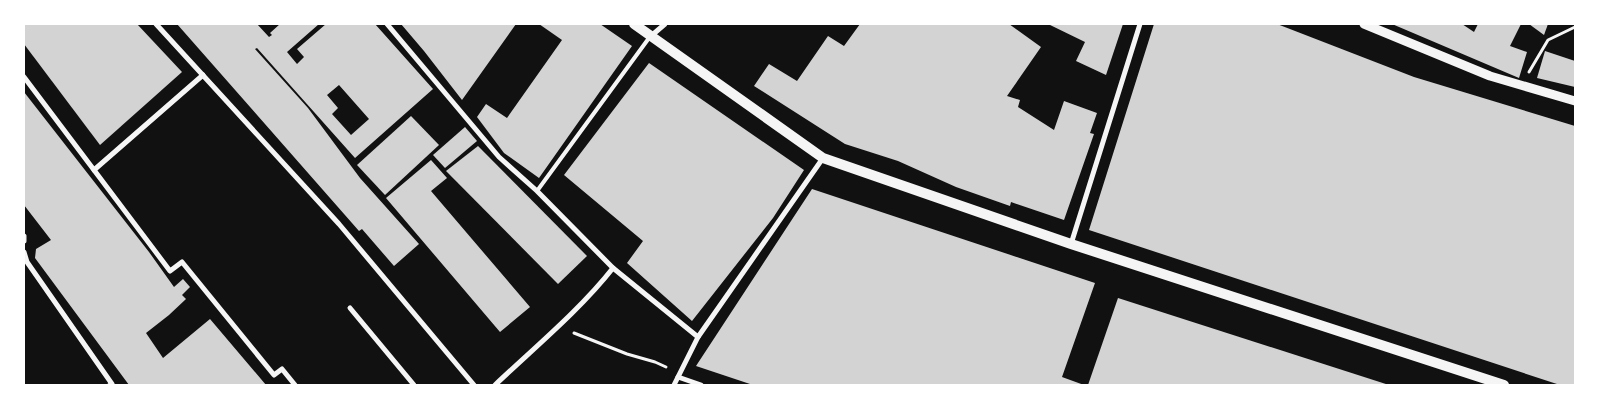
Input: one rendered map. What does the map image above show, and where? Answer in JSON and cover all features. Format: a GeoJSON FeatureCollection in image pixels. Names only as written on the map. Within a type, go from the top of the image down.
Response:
{"type":"FeatureCollection","features":[{"type":"Feature","properties":{"kind":"main road"},"geometry":{"type":"LineString","coordinates":[[634,24],[824,158],[1071,244],[1504,385]]}},
{"type":"Feature","properties":{"kind":"street"},"geometry":{"type":"LineString","coordinates":[[156,24],[339,224],[474,385]]}},
{"type":"Feature","properties":{"kind":"street"},"geometry":{"type":"LineString","coordinates":[[387,24],[499,157],[537,191],[613,268],[698,337]]}},
{"type":"Feature","properties":{"kind":"street"},"geometry":{"type":"LineString","coordinates":[[651,36],[665,24]]}},
{"type":"Feature","properties":{"kind":"street"},"geometry":{"type":"LineString","coordinates":[[1071,244],[1140,24]]}},
{"type":"Feature","properties":{"kind":"street"},"geometry":{"type":"LineString","coordinates":[[1364,24],[1490,76],[1575,101]]}},
{"type":"Feature","properties":{"kind":"street"},"geometry":{"type":"LineString","coordinates":[[94,170],[203,75]]}},
{"type":"Feature","properties":{"kind":"street"},"geometry":{"type":"LineString","coordinates":[[24,77],[170,271],[182,262],[274,375],[282,369],[295,385]]}},
{"type":"Feature","properties":{"kind":"street"},"geometry":{"type":"LineString","coordinates":[[674,385],[698,337],[824,158]]}},
{"type":"Feature","properties":{"kind":"street"},"geometry":{"type":"LineString","coordinates":[[24,236],[24,241]]}},
{"type":"Feature","properties":{"kind":"street"},"geometry":{"type":"LineString","coordinates":[[24,252],[27,262],[111,384]]}},
{"type":"Feature","properties":{"kind":"street"},"geometry":{"type":"LineString","coordinates":[[495,385],[557,326],[613,268]]}},
{"type":"Feature","properties":{"kind":"street"},"geometry":{"type":"LineString","coordinates":[[350,308],[414,385]]}},
{"type":"Feature","properties":{"kind":"street"},"geometry":{"type":"LineString","coordinates":[[678,377],[701,385]]}},
{"type":"Feature","properties":{"kind":"lane"},"geometry":{"type":"LineString","coordinates":[[537,191],[651,36]]}},
{"type":"Feature","properties":{"kind":"path"},"geometry":{"type":"LineString","coordinates":[[1528,74],[1548,40],[1575,27]]}},
{"type":"Feature","properties":{"kind":"path"},"geometry":{"type":"LineString","coordinates":[[557,326],[627,354],[655,362],[666,367],[678,377]]}},
{"type":"Feature","properties":{"kind":"building"},"geometry":{"type":"Polygon","coordinates":[[[24,24],[137,24],[182,72],[100,145],[24,44],[24,24]]]}},
{"type":"Feature","properties":{"kind":"building"},"geometry":{"type":"Polygon","coordinates":[[[177,24],[257,24],[269,37],[272,35],[270,33],[280,24],[319,24],[287,52],[297,64],[304,57],[297,49],[326,24],[375,24],[433,89],[355,158],[257,48],[255,49],[308,108],[360,178],[419,244],[394,266],[362,229],[359,231],[177,24]],[[339,85],[327,95],[338,108],[332,114],[351,135],[369,119],[339,85]]]}},
{"type":"Feature","properties":{"kind":"building"},"geometry":{"type":"Polygon","coordinates":[[[401,24],[516,24],[462,100],[401,24]]]}},
{"type":"Feature","properties":{"kind":"building"},"geometry":{"type":"Polygon","coordinates":[[[539,24],[600,24],[632,46],[539,178],[504,153],[477,117],[486,104],[507,118],[562,40],[539,24]]]}},
{"type":"Feature","properties":{"kind":"building"},"geometry":{"type":"Polygon","coordinates":[[[860,24],[1009,24],[1041,47],[1007,96],[1020,100],[1018,107],[1054,130],[1064,101],[1097,113],[1090,133],[1094,134],[1064,220],[1011,202],[1010,206],[956,187],[898,161],[845,144],[754,86],[769,64],[797,81],[828,36],[844,46],[860,24]]]}},
{"type":"Feature","properties":{"kind":"building"},"geometry":{"type":"Polygon","coordinates":[[[1048,24],[1123,24],[1106,75],[1076,61],[1085,42],[1048,24]]]}},
{"type":"Feature","properties":{"kind":"building"},"geometry":{"type":"Polygon","coordinates":[[[1154,24],[1277,24],[1414,77],[1575,126],[1575,385],[1560,385],[1089,230],[1154,24]]]}},
{"type":"Feature","properties":{"kind":"building"},"geometry":{"type":"Polygon","coordinates":[[[1392,24],[1462,24],[1474,32],[1478,24],[1521,24],[1510,46],[1527,52],[1519,78],[1392,24]]]}},
{"type":"Feature","properties":{"kind":"building"},"geometry":{"type":"Polygon","coordinates":[[[1529,24],[1548,24],[1544,35],[1529,24]]]}},
{"type":"Feature","properties":{"kind":"building"},"geometry":{"type":"Polygon","coordinates":[[[1545,51],[1575,61],[1575,87],[1537,78],[1545,51]]]}},
{"type":"Feature","properties":{"kind":"building"},"geometry":{"type":"Polygon","coordinates":[[[649,63],[804,170],[773,218],[692,321],[627,263],[643,241],[564,175],[649,63]]]}},
{"type":"Feature","properties":{"kind":"building"},"geometry":{"type":"Polygon","coordinates":[[[24,92],[149,252],[174,287],[183,279],[190,287],[182,295],[186,299],[146,333],[163,358],[210,319],[266,385],[129,385],[35,258],[36,249],[51,240],[24,205],[24,92]]]}},
{"type":"Feature","properties":{"kind":"building"},"geometry":{"type":"Polygon","coordinates":[[[411,116],[439,145],[385,195],[357,165],[411,116]]]}},
{"type":"Feature","properties":{"kind":"building"},"geometry":{"type":"Polygon","coordinates":[[[465,127],[477,141],[445,168],[433,155],[465,127]]]}},
{"type":"Feature","properties":{"kind":"building"},"geometry":{"type":"Polygon","coordinates":[[[478,146],[587,256],[558,284],[446,171],[478,146]]]}},
{"type":"Feature","properties":{"kind":"building"},"geometry":{"type":"Polygon","coordinates":[[[431,160],[447,178],[431,191],[530,307],[500,332],[386,198],[431,160]]]}},
{"type":"Feature","properties":{"kind":"building"},"geometry":{"type":"Polygon","coordinates":[[[812,189],[1095,283],[1062,377],[1084,385],[753,385],[696,366],[812,189]]]}},
{"type":"Feature","properties":{"kind":"building"},"geometry":{"type":"Polygon","coordinates":[[[1118,298],[1389,385],[1088,385],[1118,298]]]}}]}
